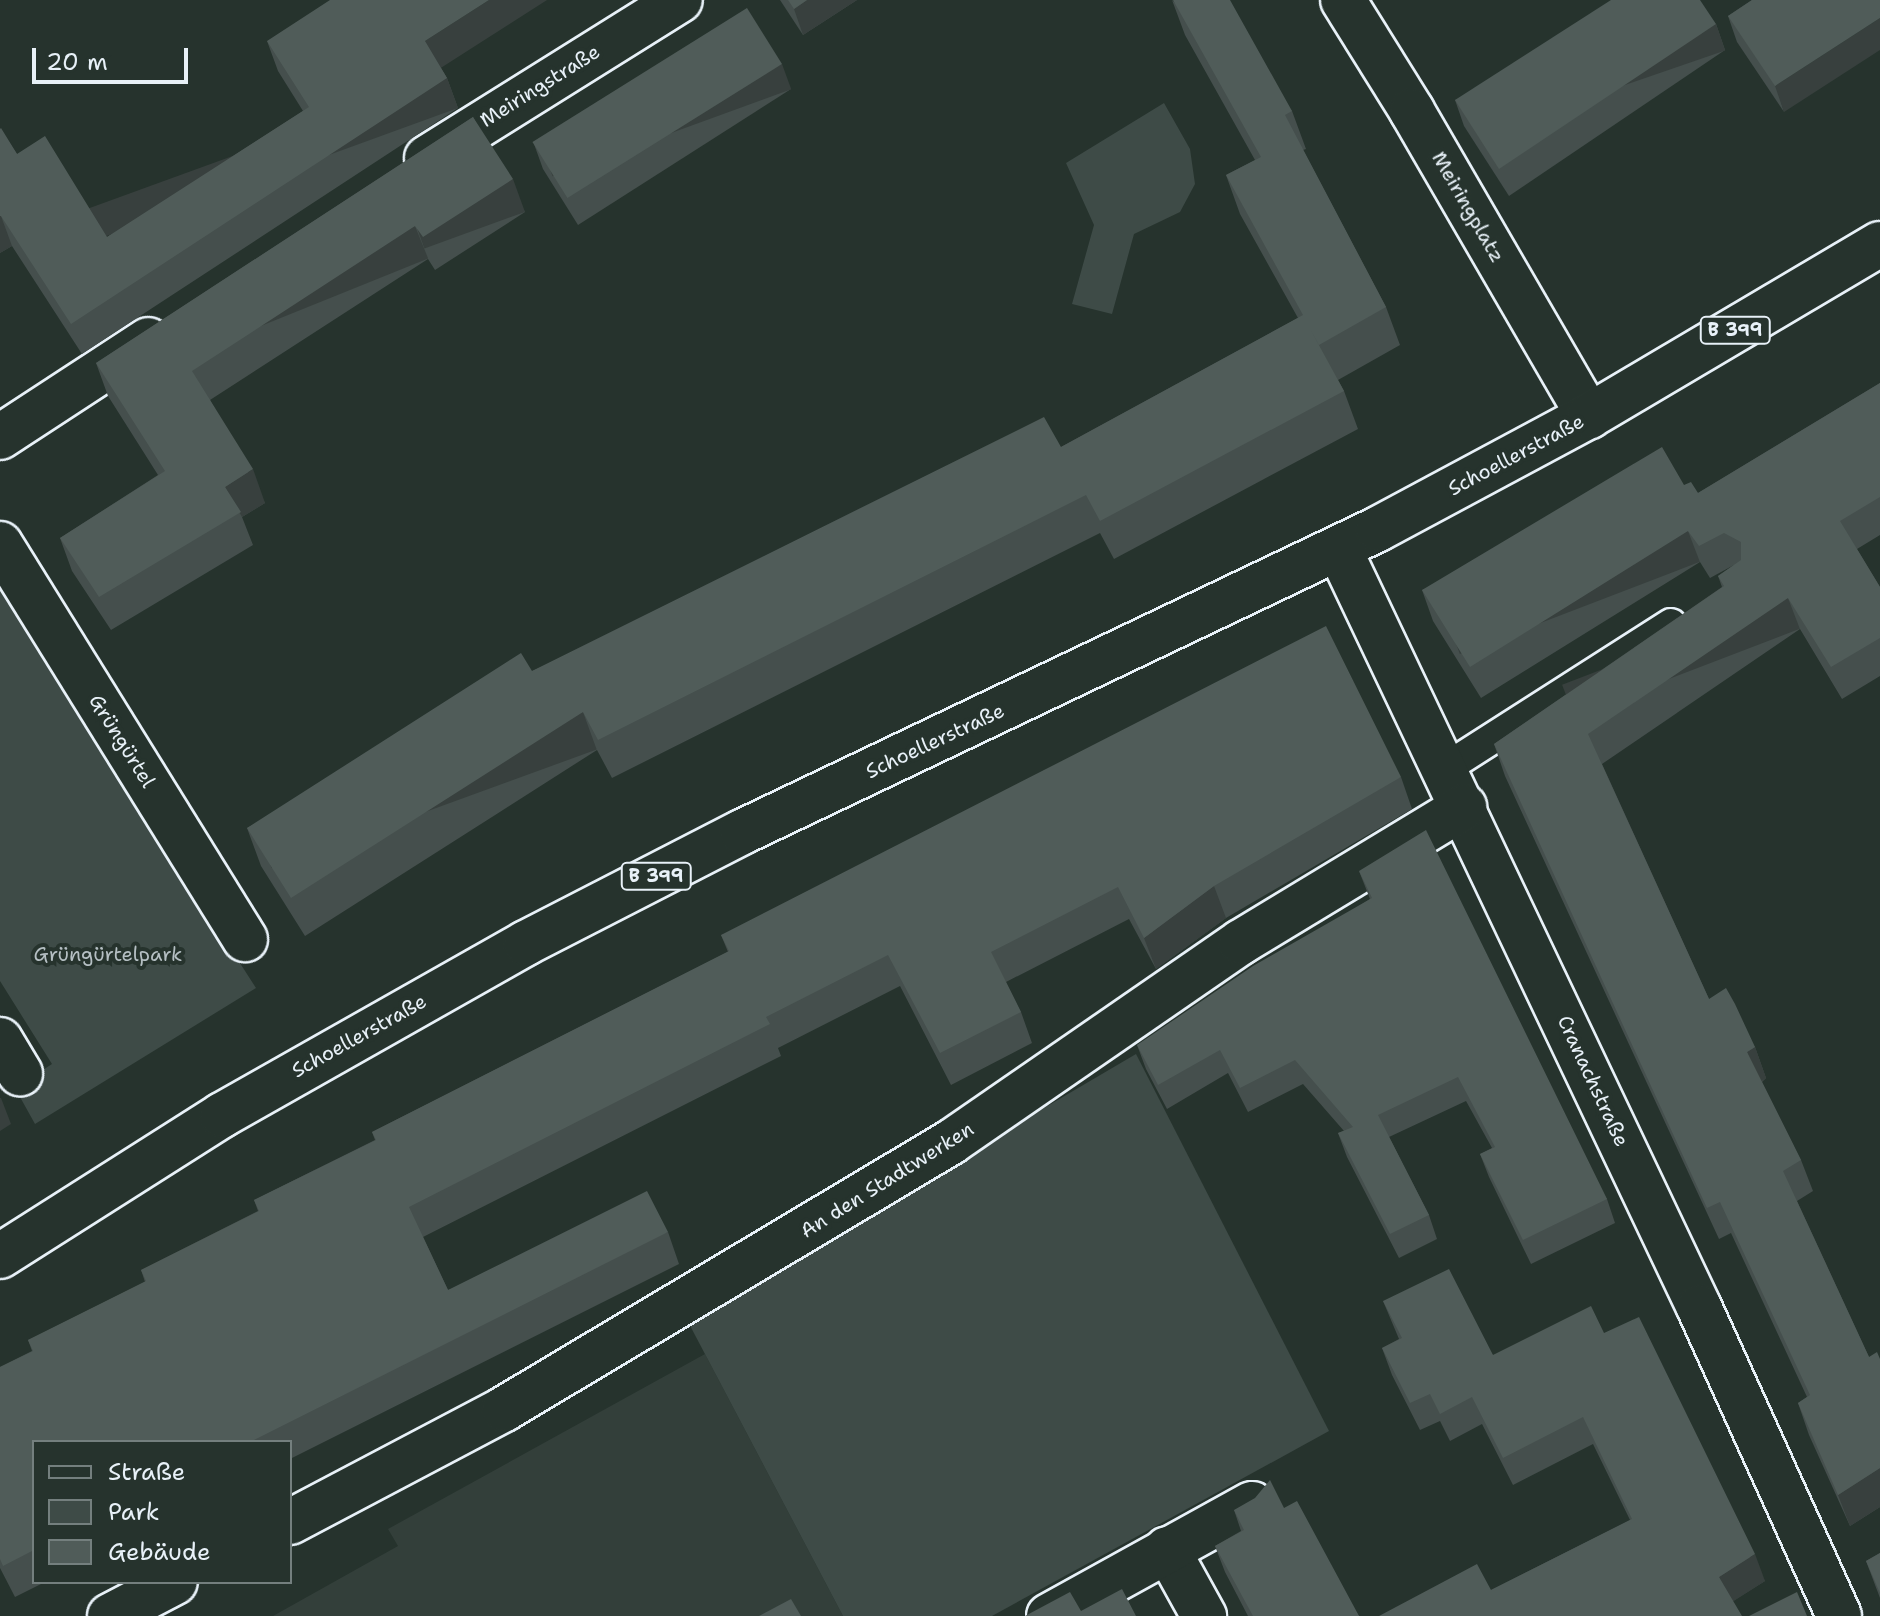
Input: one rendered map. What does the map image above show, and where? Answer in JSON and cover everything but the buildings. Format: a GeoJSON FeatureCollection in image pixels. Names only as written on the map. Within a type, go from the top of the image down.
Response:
{"type":"FeatureCollection","features":[{"type":"Feature","properties":{"kind":"street","name":"Meiringstraße"},"geometry":{"type":"LineString","coordinates":[[393,180],[540,84],[680,0]]}},
{"type":"Feature","properties":{"kind":"street","name":"Meiringplatz"},"geometry":{"type":"LineString","coordinates":[[1343,0],[1412,111],[1589,416]]}},
{"type":"Feature","properties":{"kind":"street","name":"Schoellerstraße"},"geometry":{"type":"LineString","coordinates":[[0,1256],[235,1107],[526,943],[742,832],[1339,549],[1589,416],[1880,244]]}},
{"type":"Feature","properties":{"kind":"street"},"geometry":{"type":"LineString","coordinates":[[0,437],[179,320]]}},
{"type":"Feature","properties":{"kind":"street","name":"Grüngürtel"},"geometry":{"type":"LineString","coordinates":[[0,544],[245,939]]}},
{"type":"Feature","properties":{"kind":"street","name":"Cranachstraße"},"geometry":{"type":"LineString","coordinates":[[1339,549],[1446,768],[1699,1307],[1839,1616]]}},
{"type":"Feature","properties":{"kind":"street","name":"An den Stadtwerken"},"geometry":{"type":"LineString","coordinates":[[292,1521],[517,1401],[951,1142],[1241,942],[1464,807]]}},
{"type":"Feature","properties":{"kind":"street"},"geometry":{"type":"LineString","coordinates":[[1049,1616],[1252,1504]]}},
{"type":"Feature","properties":{"kind":"street"},"geometry":{"type":"LineString","coordinates":[[1167,1549],[1204,1616]]}},
{"type":"Feature","properties":{"kind":"street"},"geometry":{"type":"LineString","coordinates":[[110,1616],[171,1584]]}},
{"type":"Feature","properties":{"kind":"lane"},"geometry":{"type":"LineString","coordinates":[[1446,768],[1697,607]]}},
{"type":"Feature","properties":{"kind":"shaded area"},"geometry":{"type":"Polygon","coordinates":[[[705,1354],[843,1616],[273,1616],[398,1546],[388,1529],[705,1354]]]}},
{"type":"Feature","properties":{"kind":"green space"},"geometry":{"type":"Polygon","coordinates":[[[1164,103],[1190,149],[1195,184],[1180,212],[1134,234],[1112,314],[1072,304],[1094,225],[1066,163],[1164,103]]]}},
{"type":"Feature","properties":{"kind":"green space","name":"Grüngürtelpark"},"geometry":{"type":"Polygon","coordinates":[[[0,590],[256,988],[35,1124],[15,1088],[52,1064],[0,981],[0,590]]]}},
{"type":"Feature","properties":{"kind":"green space"},"geometry":{"type":"Polygon","coordinates":[[[1136,1054],[1329,1431],[992,1616],[843,1616],[686,1318],[1136,1054]]]}}]}
